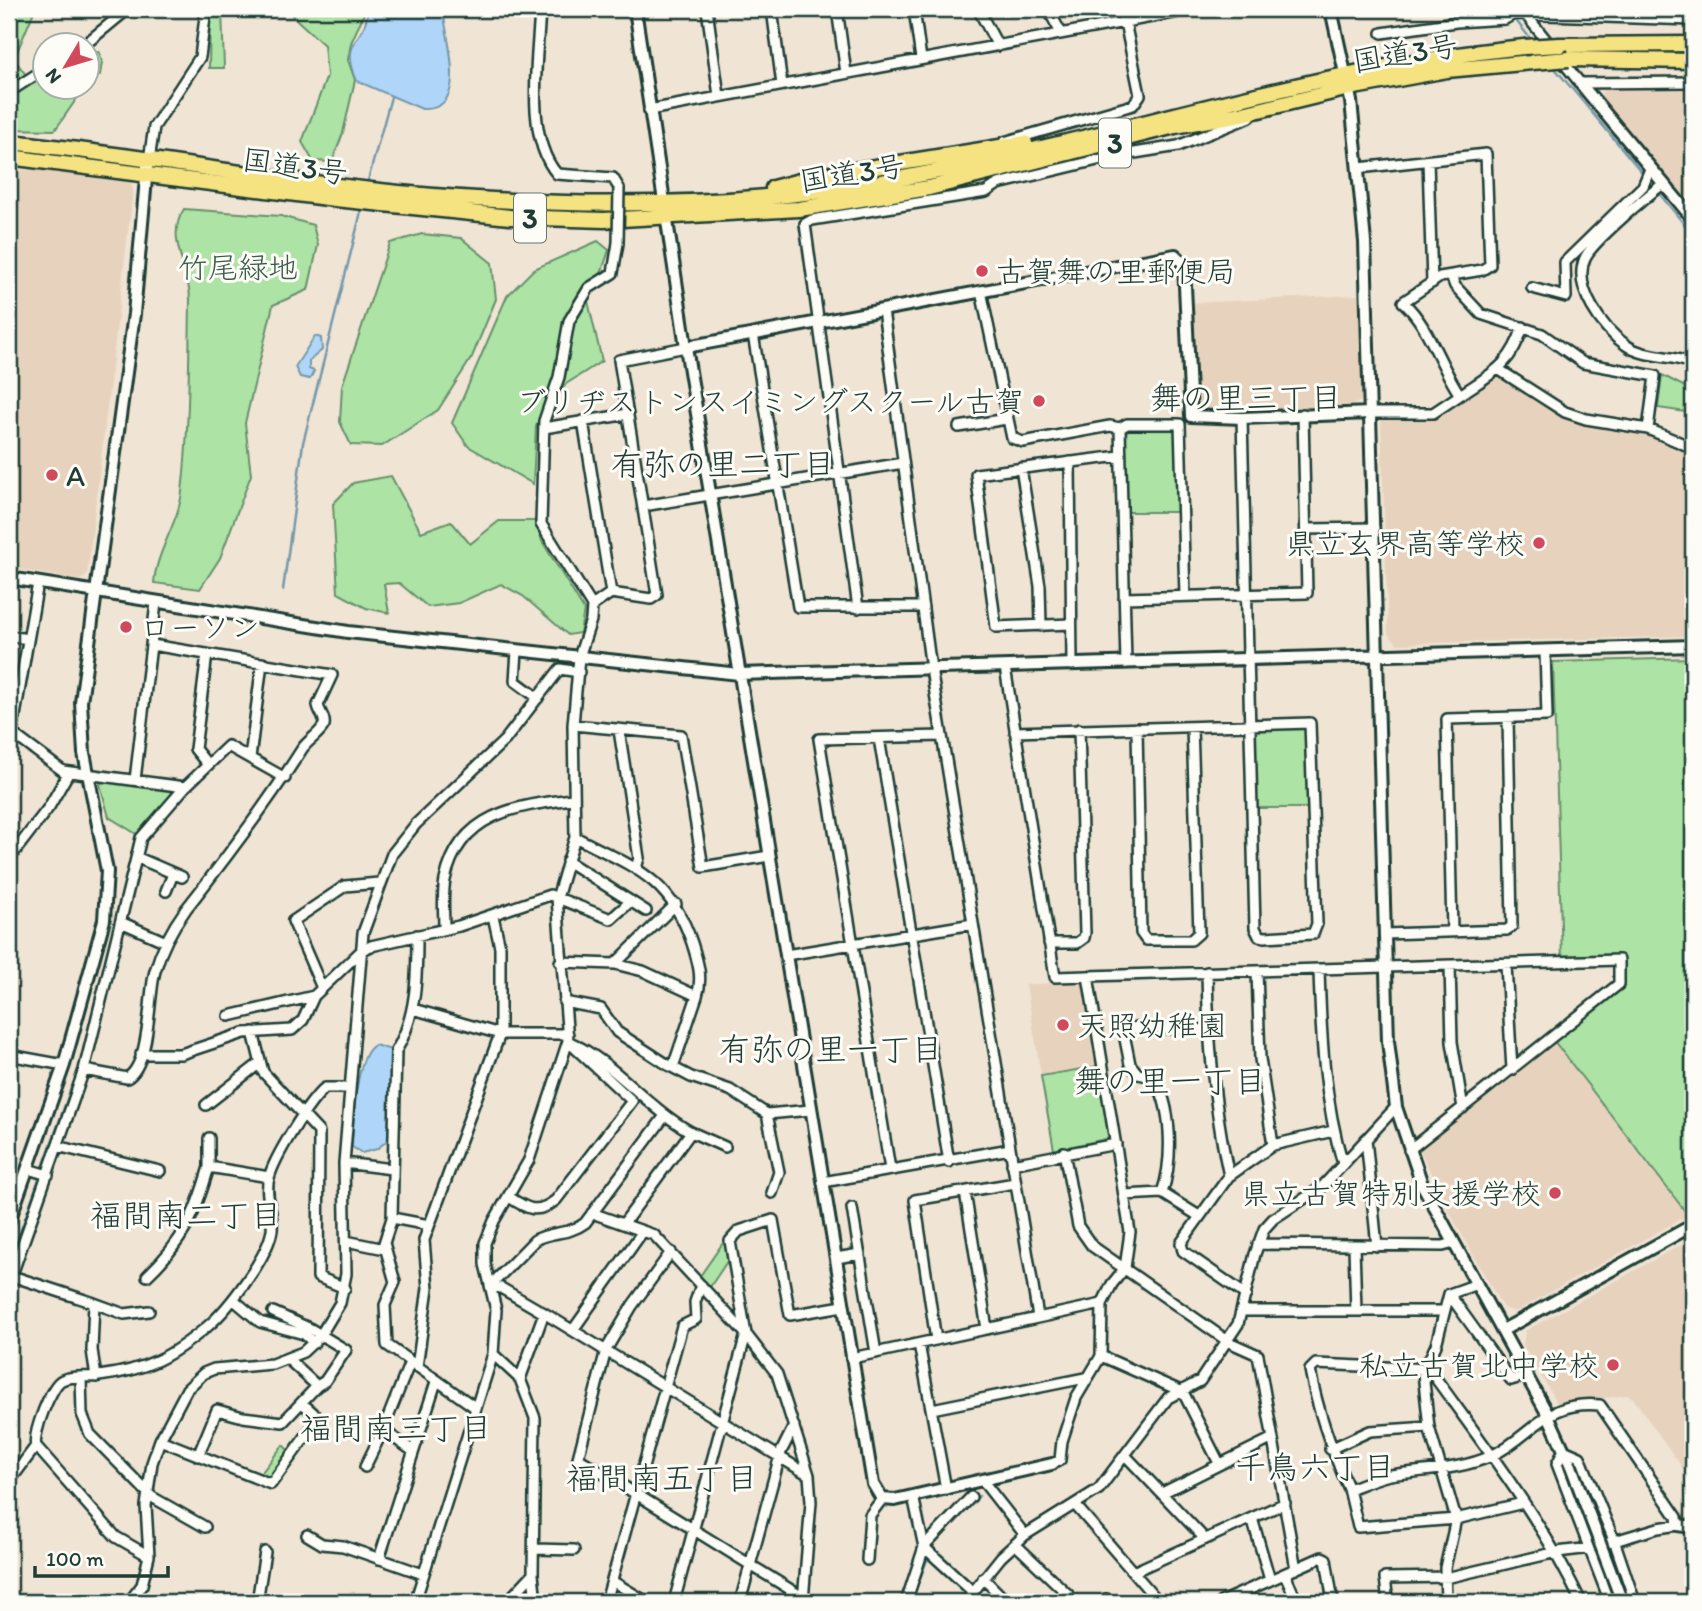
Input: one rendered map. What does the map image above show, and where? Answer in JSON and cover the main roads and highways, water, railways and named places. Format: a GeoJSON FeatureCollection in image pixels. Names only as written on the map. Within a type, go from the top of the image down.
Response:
{"type":"FeatureCollection","features":[{"type":"Feature","properties":{"kind":"highway","name":"国道3号"},"geometry":{"type":"LineString","coordinates":[[664,210],[871,183],[1047,146],[1346,73],[1422,59],[1560,45],[1693,44]]}},
{"type":"Feature","properties":{"kind":"highway","name":"国道3号"},"geometry":{"type":"LineString","coordinates":[[9,142],[147,167],[396,199],[510,201],[664,210],[799,209],[959,181],[1175,126],[1271,108],[1349,88],[1447,70],[1569,60],[1693,61]]}},
{"type":"Feature","properties":{"kind":"highway"},"geometry":{"type":"LineString","coordinates":[[760,196],[772,188],[820,176],[996,146],[1027,143],[1047,146]]}},
{"type":"Feature","properties":{"kind":"highway","name":"国道3号"},"geometry":{"type":"LineString","coordinates":[[9,157],[147,167]]}},
{"type":"Feature","properties":{"kind":"highway"},"geometry":{"type":"LineString","coordinates":[[959,181],[998,184]]}},
{"type":"Feature","properties":{"kind":"water"},"geometry":{"type":"Polygon","coordinates":[[[368,9],[443,9],[452,70],[447,98],[437,107],[422,109],[357,81],[352,67],[352,48],[363,29],[368,9]]]}},
{"type":"Feature","properties":{"kind":"water"},"geometry":{"type":"Polygon","coordinates":[[[315,336],[321,338],[322,350],[309,361],[309,369],[314,371],[310,379],[300,377],[295,367],[315,336]]]}},
{"type":"Feature","properties":{"kind":"water"},"geometry":{"type":"Polygon","coordinates":[[[1693,940],[1693,997],[1686,987],[1687,941],[1693,940]]]}},
{"type":"Feature","properties":{"kind":"water"},"geometry":{"type":"Polygon","coordinates":[[[375,1045],[391,1050],[392,1055],[390,1138],[377,1149],[362,1153],[352,1147],[356,1091],[363,1062],[368,1051],[375,1045]]]}},
{"type":"Feature","properties":{"kind":"waterway"},"geometry":{"type":"LineString","coordinates":[[1507,9],[1533,42]]}},
{"type":"Feature","properties":{"kind":"waterway"},"geometry":{"type":"LineString","coordinates":[[1553,66],[1645,176]]}},
{"type":"Feature","properties":{"kind":"waterway"},"geometry":{"type":"LineString","coordinates":[[367,184],[391,97]]}},
{"type":"Feature","properties":{"kind":"waterway"},"geometry":{"type":"LineString","coordinates":[[1658,192],[1693,235]]}},
{"type":"Feature","properties":{"kind":"waterway"},"geometry":{"type":"LineString","coordinates":[[283,590],[303,443],[362,208]]}},
{"type":"Feature","properties":{"kind":"waterway"},"geometry":{"type":"LineString","coordinates":[[132,857],[136,833]]}},
{"type":"Feature","properties":{"kind":"waterway"},"geometry":{"type":"LineString","coordinates":[[81,1058],[99,989]]}},
{"type":"Feature","properties":{"kind":"waterway"},"geometry":{"type":"LineString","coordinates":[[9,1264],[71,1088]]}},
{"type":"Feature","properties":{"kind":"waterway"},"geometry":{"type":"LineString","coordinates":[[911,1602],[932,1547],[979,1496]]}},
{"type":"Feature","properties":{"kind":"place","name":"古賀舞の里郵便局"},"geometry":{"type":"Point","coordinates":[982,271]}},
{"type":"Feature","properties":{"kind":"place","name":"ブリヂストンスイミングスクール古賀"},"geometry":{"type":"Point","coordinates":[1039,401]}},
{"type":"Feature","properties":{"kind":"place","name":"A"},"geometry":{"type":"Point","coordinates":[52,475]}},
{"type":"Feature","properties":{"kind":"place","name":"県立玄界高等学校"},"geometry":{"type":"Point","coordinates":[1539,543]}},
{"type":"Feature","properties":{"kind":"place","name":"ローソン"},"geometry":{"type":"Point","coordinates":[126,627]}},
{"type":"Feature","properties":{"kind":"place","name":"天照幼稚園"},"geometry":{"type":"Point","coordinates":[1063,1025]}},
{"type":"Feature","properties":{"kind":"place","name":"県立古賀特別支援学校"},"geometry":{"type":"Point","coordinates":[1555,1193]}},
{"type":"Feature","properties":{"kind":"place","name":"私立古賀北中学校"},"geometry":{"type":"Point","coordinates":[1613,1365]}},
{"type":"Feature","properties":{"kind":"district","name":"舞の里三丁目"},"geometry":{"type":"Point","coordinates":[1246,398]}},
{"type":"Feature","properties":{"kind":"district","name":"有弥の里二丁目"},"geometry":{"type":"Point","coordinates":[723,464]}},
{"type":"Feature","properties":{"kind":"district","name":"有弥の里一丁目"},"geometry":{"type":"Point","coordinates":[831,1049]}},
{"type":"Feature","properties":{"kind":"district","name":"舞の里一丁目"},"geometry":{"type":"Point","coordinates":[1170,1081]}},
{"type":"Feature","properties":{"kind":"district","name":"福間南二丁目"},"geometry":{"type":"Point","coordinates":[186,1215]}},
{"type":"Feature","properties":{"kind":"district","name":"福間南三丁目"},"geometry":{"type":"Point","coordinates":[396,1428]}},
{"type":"Feature","properties":{"kind":"district","name":"千鳥六丁目"},"geometry":{"type":"Point","coordinates":[1315,1467]}},
{"type":"Feature","properties":{"kind":"district","name":"福間南五丁目"},"geometry":{"type":"Point","coordinates":[662,1478]}},
{"type":"Feature","properties":{"kind":"park label","name":"竹尾緑地"},"geometry":{"type":"Point","coordinates":[238,267]}}]}
